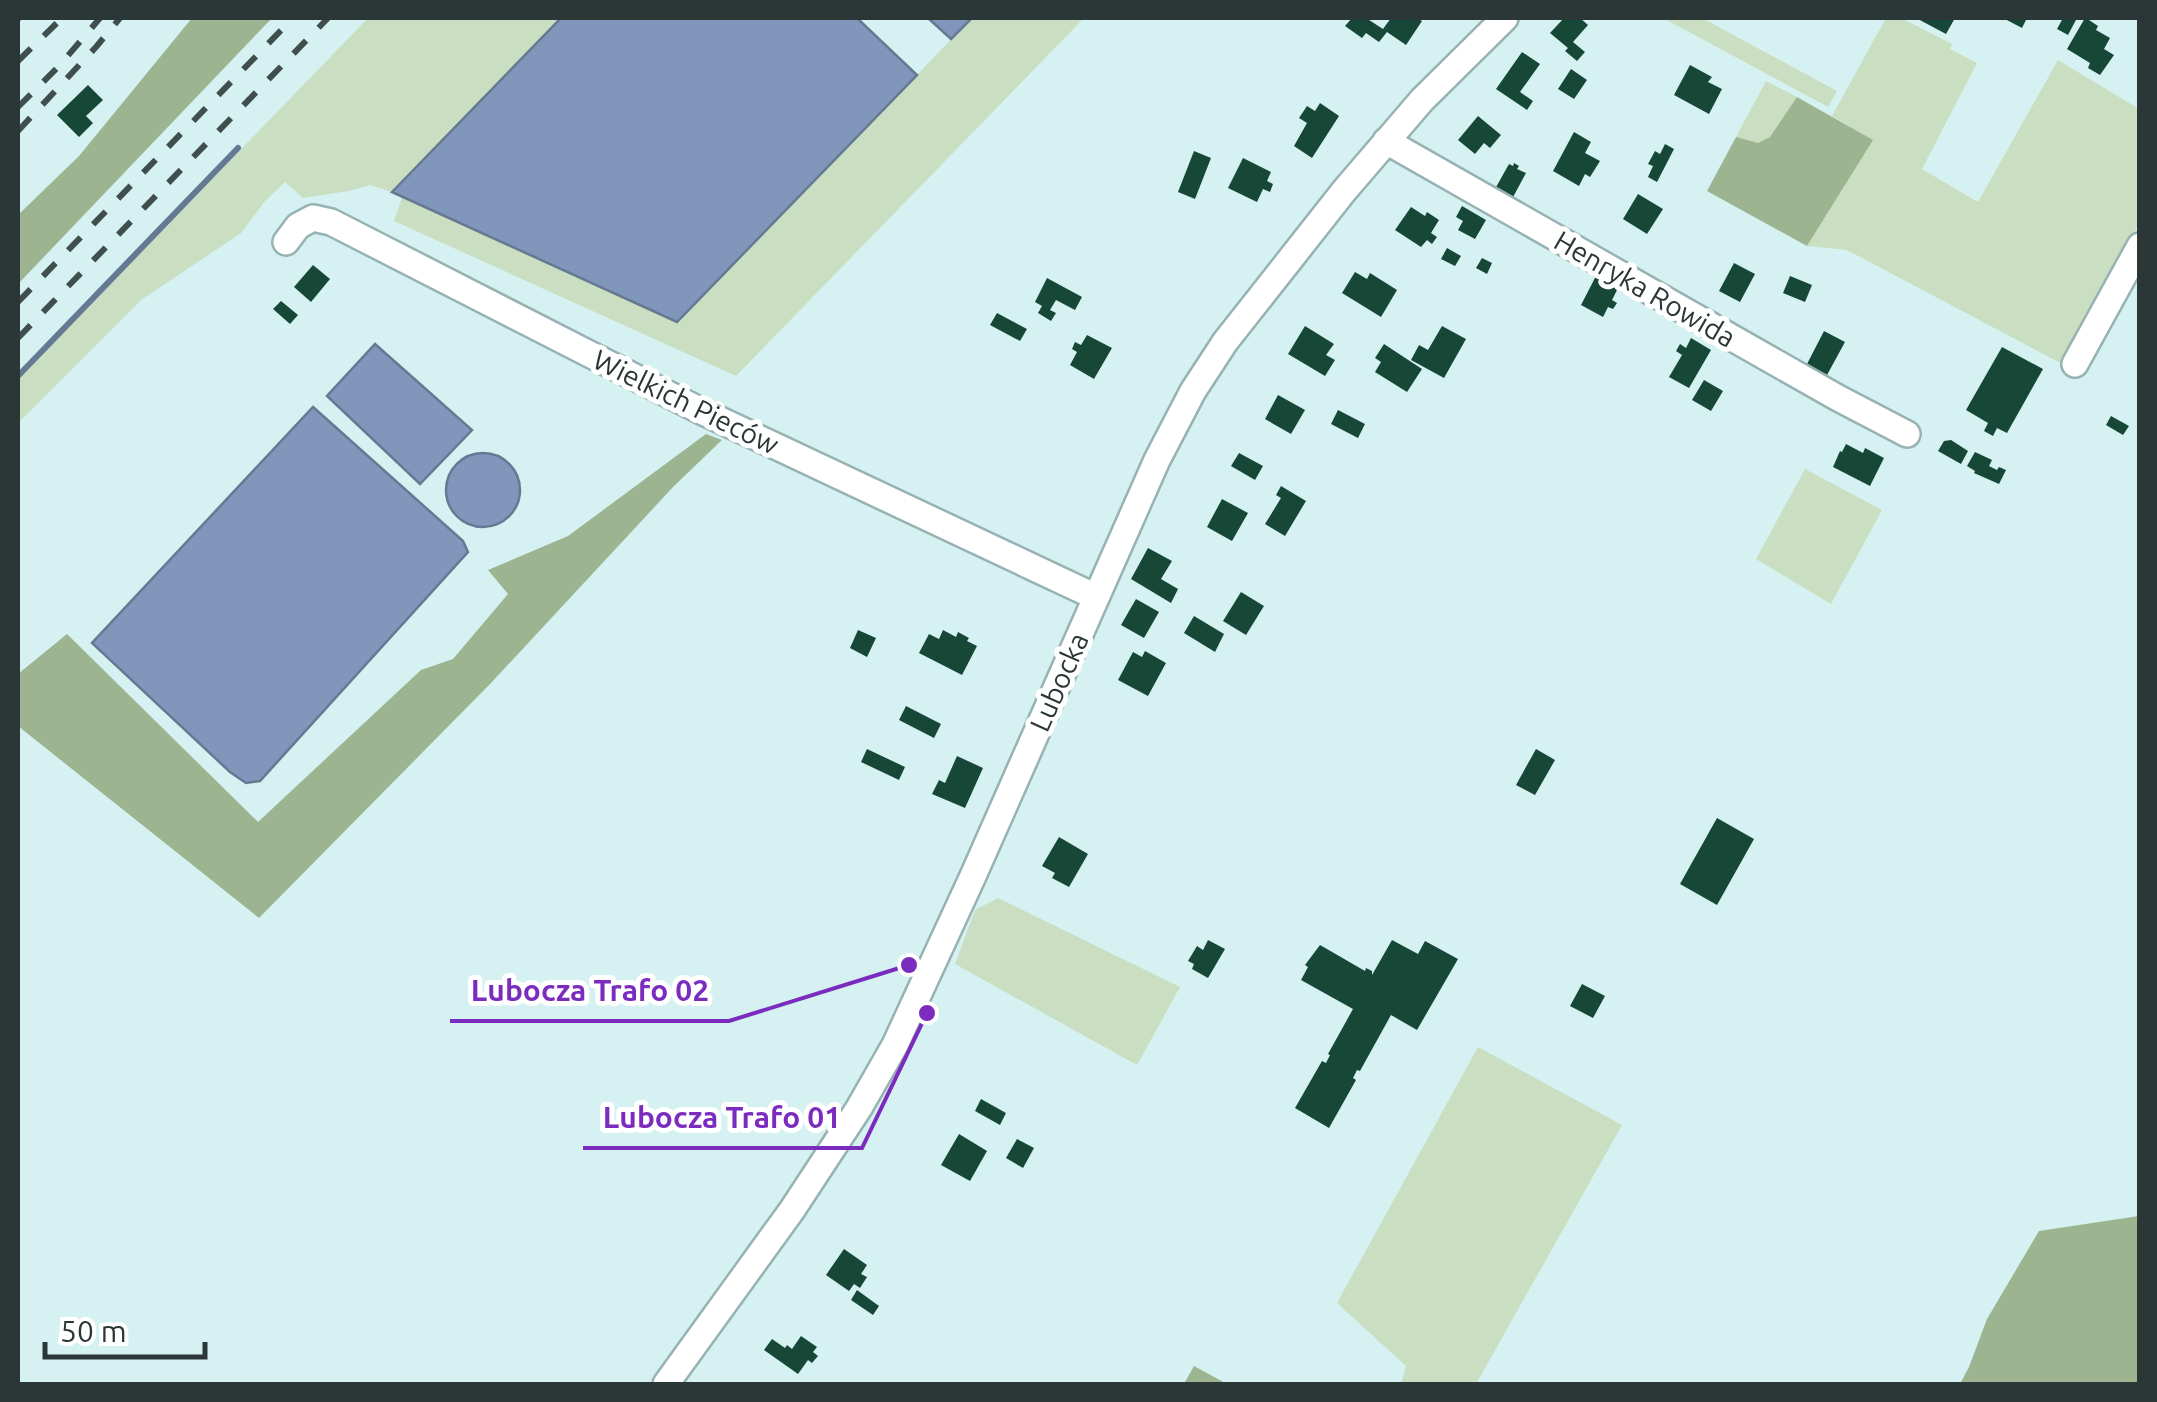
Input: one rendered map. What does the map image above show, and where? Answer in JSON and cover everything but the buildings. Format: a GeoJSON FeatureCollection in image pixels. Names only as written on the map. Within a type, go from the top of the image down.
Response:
{"type":"FeatureCollection","features":[{"type":"Feature","properties":{"kind":"street","name":"Lubocka"},"geometry":{"type":"LineString","coordinates":[[666,1384],[792,1210],[895,1045],[1173,426],[1212,360],[1386,141],[1504,18]]}},
{"type":"Feature","properties":{"kind":"street","name":"Henryka Rowida"},"geometry":{"type":"LineString","coordinates":[[1386,141],[1907,434]]}},
{"type":"Feature","properties":{"kind":"street","name":"Wielkich Pieców"},"geometry":{"type":"LineString","coordinates":[[286,242],[298,226],[313,218],[331,222],[700,411],[1096,597]]}},
{"type":"Feature","properties":{"kind":"street"},"geometry":{"type":"LineString","coordinates":[[2075,364],[2140,246]]}},
{"type":"Feature","properties":{"kind":"green space"},"geometry":{"type":"Polygon","coordinates":[[[192,18],[272,18],[18,284],[18,215],[79,156],[192,18]]]}},
{"type":"Feature","properties":{"kind":"green space"},"geometry":{"type":"Polygon","coordinates":[[[368,18],[561,18],[392,192],[370,185],[303,198],[285,182],[241,233],[141,300],[18,423],[18,380],[368,18]]]}},
{"type":"Feature","properties":{"kind":"green space"},"geometry":{"type":"Polygon","coordinates":[[[972,18],[1084,18],[736,376],[394,221],[402,197],[677,322],[972,18]]]}},
{"type":"Feature","properties":{"kind":"green space"},"geometry":{"type":"Polygon","coordinates":[[[1663,18],[1702,18],[1837,91],[1828,107],[1663,18]]]}},
{"type":"Feature","properties":{"kind":"green space"},"geometry":{"type":"Polygon","coordinates":[[[1886,18],[1901,18],[1952,44],[1950,49],[1977,63],[1922,169],[1978,202],[2058,60],[2139,109],[2139,223],[2064,365],[1847,250],[1807,246],[1870,144],[1832,116],[1886,18]]]}},
{"type":"Feature","properties":{"kind":"green space"},"geometry":{"type":"Polygon","coordinates":[[[1766,81],[1797,97],[1773,134],[1752,143],[1736,137],[1766,81]]]}},
{"type":"Feature","properties":{"kind":"green space"},"geometry":{"type":"Polygon","coordinates":[[[1797,97],[1873,140],[1807,246],[1707,191],[1736,137],[1758,143],[1770,137],[1797,97]]]}},
{"type":"Feature","properties":{"kind":"green space"},"geometry":{"type":"Polygon","coordinates":[[[706,434],[722,440],[674,486],[491,683],[259,918],[18,726],[18,674],[67,634],[258,822],[421,670],[453,659],[508,594],[488,570],[568,536],[706,434]]]}},
{"type":"Feature","properties":{"kind":"green space"},"geometry":{"type":"Polygon","coordinates":[[[1805,469],[1882,510],[1831,604],[1756,559],[1805,469]]]}},
{"type":"Feature","properties":{"kind":"green space"},"geometry":{"type":"Polygon","coordinates":[[[998,898],[1180,987],[1137,1065],[955,964],[975,910],[998,898]]]}},
{"type":"Feature","properties":{"kind":"green space"},"geometry":{"type":"Polygon","coordinates":[[[1478,1047],[1622,1125],[1476,1384],[1401,1384],[1406,1366],[1337,1303],[1478,1047]]]}},
{"type":"Feature","properties":{"kind":"green space"},"geometry":{"type":"Polygon","coordinates":[[[2139,1216],[2139,1384],[1960,1384],[1987,1319],[2039,1231],[2139,1216]]]}},
{"type":"Feature","properties":{"kind":"green space"},"geometry":{"type":"Polygon","coordinates":[[[1194,1366],[1227,1384],[1184,1384],[1194,1366]]]}},
{"type":"Feature","properties":{"kind":"water"},"geometry":{"type":"Polygon","coordinates":[[[561,18],[857,18],[917,75],[677,322],[392,192],[561,18]]]}},
{"type":"Feature","properties":{"kind":"water"},"geometry":{"type":"Polygon","coordinates":[[[928,18],[972,18],[951,39],[928,18]]]}},
{"type":"Feature","properties":{"kind":"water"},"geometry":{"type":"Polygon","coordinates":[[[375,344],[472,430],[420,484],[327,396],[375,344]]]}},
{"type":"Feature","properties":{"kind":"water"},"geometry":{"type":"Polygon","coordinates":[[[313,407],[463,541],[468,552],[260,781],[246,783],[92,643],[313,407]]]}},
{"type":"Feature","properties":{"kind":"water"},"geometry":{"type":"Polygon","coordinates":[[[483,453],[497,455],[509,464],[518,476],[518,504],[509,516],[497,525],[483,527],[469,525],[457,516],[448,504],[446,490],[448,476],[457,464],[469,455],[483,453]]]}},
{"type":"Feature","properties":{"kind":"waterway"},"geometry":{"type":"LineString","coordinates":[[18,376],[238,148]]}},
{"type":"Feature","properties":{"kind":"railway"},"geometry":{"type":"LineString","coordinates":[[18,61],[62,18]]}},
{"type":"Feature","properties":{"kind":"railway"},"geometry":{"type":"LineString","coordinates":[[18,107],[100,18]]}},
{"type":"Feature","properties":{"kind":"railway"},"geometry":{"type":"LineString","coordinates":[[18,131],[120,18]]}},
{"type":"Feature","properties":{"kind":"railway"},"geometry":{"type":"LineString","coordinates":[[18,302],[293,18]]}},
{"type":"Feature","properties":{"kind":"railway"},"geometry":{"type":"LineString","coordinates":[[18,338],[328,18]]}},
{"type":"Feature","properties":{"kind":"place","name":"Lubocza Trafo 02"},"geometry":{"type":"Point","coordinates":[909,965]}},
{"type":"Feature","properties":{"kind":"place","name":"Lubocza Trafo 01"},"geometry":{"type":"Point","coordinates":[927,1013]}}]}
